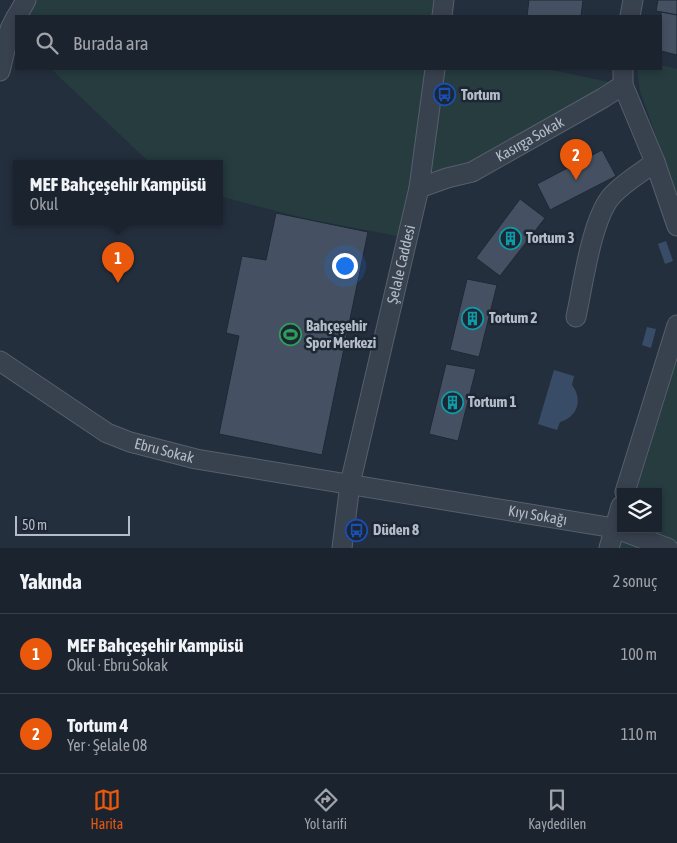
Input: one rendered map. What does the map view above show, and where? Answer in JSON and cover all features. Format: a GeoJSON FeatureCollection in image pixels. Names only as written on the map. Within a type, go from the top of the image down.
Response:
{"type":"FeatureCollection","features":[{"type":"Feature","properties":{"kind":"street"},"geometry":{"type":"LineString","coordinates":[[16,15],[26,0]]}},
{"type":"Feature","properties":{"kind":"street"},"geometry":{"type":"LineString","coordinates":[[442,15],[444,0]]}},
{"type":"Feature","properties":{"kind":"street"},"geometry":{"type":"LineString","coordinates":[[630,15],[633,0]]}},
{"type":"Feature","properties":{"kind":"street"},"geometry":{"type":"LineString","coordinates":[[0,71],[11,22]]}},
{"type":"Feature","properties":{"kind":"street","name":"Şelale Caddesi"},"geometry":{"type":"LineString","coordinates":[[342,548],[350,484],[419,188],[434,70]]}},
{"type":"Feature","properties":{"kind":"street"},"geometry":{"type":"LineString","coordinates":[[623,77],[677,226]]}},
{"type":"Feature","properties":{"kind":"street","name":"Kasırga Sokak"},"geometry":{"type":"LineString","coordinates":[[419,188],[472,172],[603,98],[623,77]]}},
{"type":"Feature","properties":{"kind":"street"},"geometry":{"type":"LineString","coordinates":[[576,317],[597,224],[610,199],[619,189],[655,162]]}},
{"type":"Feature","properties":{"kind":"street"},"geometry":{"type":"LineString","coordinates":[[626,488],[677,325]]}},
{"type":"Feature","properties":{"kind":"street","name":"Ebru Sokak"},"geometry":{"type":"LineString","coordinates":[[0,361],[107,432],[130,442],[196,459],[403,493]]}},
{"type":"Feature","properties":{"kind":"street","name":"Kıyı Sokağı"},"geometry":{"type":"LineString","coordinates":[[403,493],[614,528],[668,548]]}},
{"type":"Feature","properties":{"kind":"street"},"geometry":{"type":"LineString","coordinates":[[608,548],[617,519]]}},
{"type":"Feature","properties":{"kind":"green space"},"geometry":{"type":"Polygon","coordinates":[[[26,0],[444,0],[442,15],[18,15],[26,0]]]}},
{"type":"Feature","properties":{"kind":"green space"},"geometry":{"type":"Polygon","coordinates":[[[662,65],[677,69],[677,195],[640,91],[637,70],[662,70],[662,65]]]}},
{"type":"Feature","properties":{"kind":"green space"},"geometry":{"type":"Polygon","coordinates":[[[52,70],[552,70],[623,85],[603,98],[419,188],[408,238],[307,219],[223,197],[223,160],[147,160],[52,70]]]}},
{"type":"Feature","properties":{"kind":"green space"},"geometry":{"type":"Polygon","coordinates":[[[677,360],[677,548],[617,548],[623,533],[662,533],[662,488],[637,488],[677,360]]]}},
{"type":"Feature","properties":{"kind":"water"},"geometry":{"type":"Polygon","coordinates":[[[666,241],[673,261],[665,264],[658,244],[666,241]]]}},
{"type":"Feature","properties":{"kind":"water"},"geometry":{"type":"Polygon","coordinates":[[[647,327],[656,329],[651,348],[642,345],[647,327]]]}},
{"type":"Feature","properties":{"kind":"water"},"geometry":{"type":"Polygon","coordinates":[[[554,370],[574,376],[572,385],[578,402],[575,412],[566,420],[560,422],[557,430],[538,424],[554,370]]]}},
{"type":"Feature","properties":{"kind":"building"},"geometry":{"type":"Polygon","coordinates":[[[529,0],[583,0],[581,15],[527,15],[529,0]]]}},
{"type":"Feature","properties":{"kind":"building"},"geometry":{"type":"Polygon","coordinates":[[[658,0],[677,0],[677,15],[656,11],[658,0]]]}},
{"type":"Feature","properties":{"kind":"building"},"geometry":{"type":"Polygon","coordinates":[[[661,12],[677,15],[677,55],[662,51],[661,12]]]}},
{"type":"Feature","properties":{"kind":"building"},"geometry":{"type":"Polygon","coordinates":[[[602,150],[616,176],[550,210],[537,184],[602,150]]]}},
{"type":"Feature","properties":{"kind":"building","name":"Tortum 3"},"geometry":{"type":"Polygon","coordinates":[[[520,199],[545,218],[500,276],[476,258],[520,199]]]}},
{"type":"Feature","properties":{"kind":"building","name":"Bahçeşehir Spor Merkezi"},"geometry":{"type":"Polygon","coordinates":[[[276,213],[368,232],[322,455],[219,434],[239,336],[226,333],[242,256],[266,260],[276,213]]]}},
{"type":"Feature","properties":{"kind":"building","name":"Tortum 2"},"geometry":{"type":"Polygon","coordinates":[[[467,279],[497,285],[479,357],[450,350],[467,279]]]}},
{"type":"Feature","properties":{"kind":"building","name":"Tortum 1"},"geometry":{"type":"Polygon","coordinates":[[[446,364],[476,369],[458,441],[429,434],[446,364]]]}},
{"type":"Feature","properties":{"kind":"place","name":"Tortum"},"geometry":{"type":"Point","coordinates":[445,95]}},
{"type":"Feature","properties":{"kind":"place","name":"Tortum 4"},"geometry":{"type":"Point","coordinates":[576,180]}},
{"type":"Feature","properties":{"kind":"place","name":"Tortum 3"},"geometry":{"type":"Point","coordinates":[510,238]}},
{"type":"Feature","properties":{"kind":"place","name":"MEF Bahçeşehir Kampüsü"},"geometry":{"type":"Point","coordinates":[118,283]}},
{"type":"Feature","properties":{"kind":"place","name":"Tortum 2"},"geometry":{"type":"Point","coordinates":[473,318]}},
{"type":"Feature","properties":{"kind":"place","name":"Bahçeşehir Spor Merkezi"},"geometry":{"type":"Point","coordinates":[290,335]}},
{"type":"Feature","properties":{"kind":"place","name":"Tortum 1"},"geometry":{"type":"Point","coordinates":[452,402]}},
{"type":"Feature","properties":{"kind":"place","name":"Düden 8"},"geometry":{"type":"Point","coordinates":[357,530]}}]}
